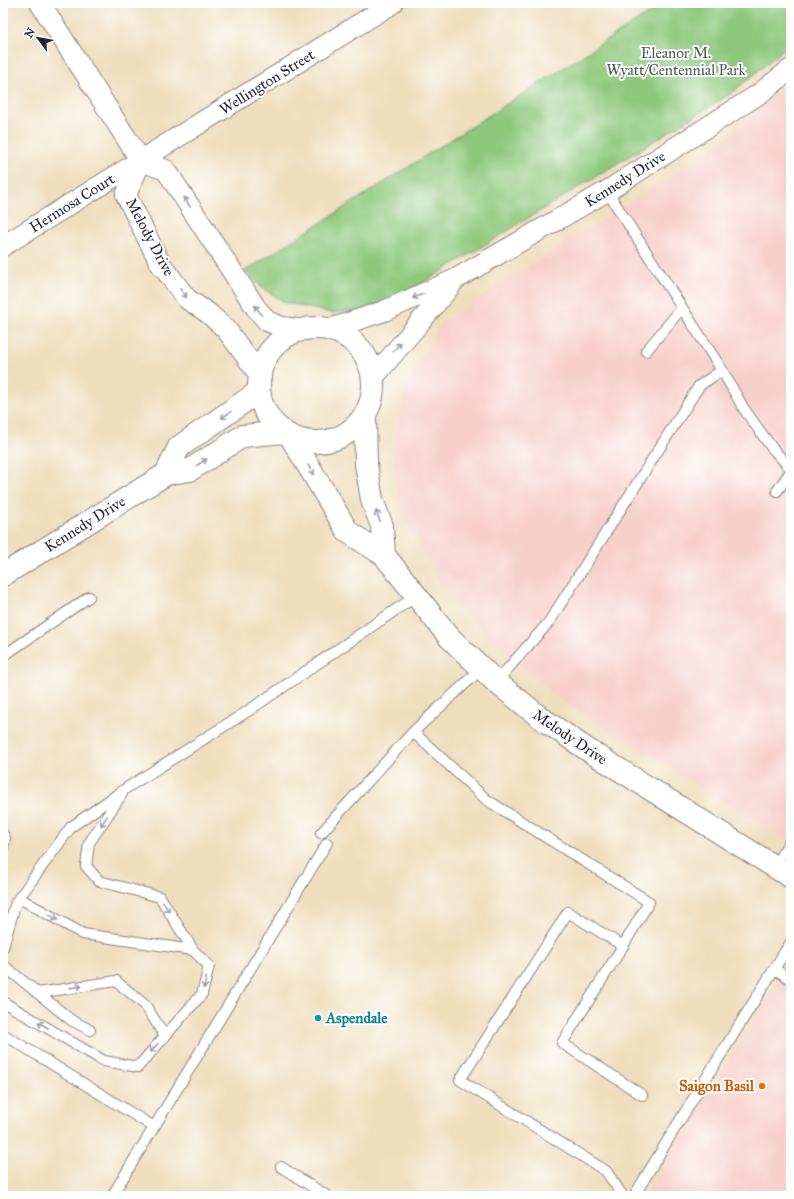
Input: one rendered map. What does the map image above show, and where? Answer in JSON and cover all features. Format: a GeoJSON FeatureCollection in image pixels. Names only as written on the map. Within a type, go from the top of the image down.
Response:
{"type":"FeatureCollection","features":[{"type":"Feature","properties":{"kind":"street"},"geometry":{"type":"LineString","coordinates":[[40,3],[141,161],[166,170],[256,308],[267,321],[282,327],[304,330]]}},
{"type":"Feature","properties":{"kind":"street","name":"Wellington Street"},"geometry":{"type":"LineString","coordinates":[[141,161],[393,3]]}},
{"type":"Feature","properties":{"kind":"street","name":"Kennedy Drive"},"geometry":{"type":"LineString","coordinates":[[330,329],[384,311],[454,280],[608,191],[759,94],[791,69]]}},
{"type":"Feature","properties":{"kind":"street","name":"Hermosa Court"},"geometry":{"type":"LineString","coordinates":[[3,246],[141,161]]}},
{"type":"Feature","properties":{"kind":"street","name":"Melody Drive"},"geometry":{"type":"LineString","coordinates":[[141,161],[126,195],[160,263],[187,299],[226,329],[259,384]]}},
{"type":"Feature","properties":{"kind":"street","name":"Kennedy Drive"},"geometry":{"type":"LineString","coordinates":[[373,378],[454,280]]}},
{"type":"Feature","properties":{"kind":"street"},"geometry":{"type":"LineString","coordinates":[[322,328],[330,329],[344,334],[357,344],[364,352],[370,363],[373,378],[373,392],[370,405],[365,416],[345,434],[320,442],[308,441],[288,434],[276,424],[269,415],[259,384],[263,364],[278,341],[287,335],[304,330],[322,328]]}},
{"type":"Feature","properties":{"kind":"street"},"geometry":{"type":"LineString","coordinates":[[166,474],[179,447],[259,384]]}},
{"type":"Feature","properties":{"kind":"street"},"geometry":{"type":"LineString","coordinates":[[365,416],[366,464],[372,500],[382,526],[384,555]]}},
{"type":"Feature","properties":{"kind":"street","name":"Melody Drive"},"geometry":{"type":"LineString","coordinates":[[288,434],[348,532],[384,555],[450,638],[488,676],[541,718],[588,750],[783,872]]}},
{"type":"Feature","properties":{"kind":"street","name":"Kennedy Drive"},"geometry":{"type":"LineString","coordinates":[[3,575],[166,474],[190,470],[243,436],[288,434]]}},
{"type":"Feature","properties":{"kind":"lane"},"geometry":{"type":"LineString","coordinates":[[608,191],[722,370],[744,409],[772,448],[791,470],[777,491]]}},
{"type":"Feature","properties":{"kind":"lane"},"geometry":{"type":"LineString","coordinates":[[646,351],[682,308]]}},
{"type":"Feature","properties":{"kind":"lane"},"geometry":{"type":"LineString","coordinates":[[321,833],[413,732],[488,676],[549,622],[699,386],[722,370]]}},
{"type":"Feature","properties":{"kind":"lane"},"geometry":{"type":"LineString","coordinates":[[3,947],[16,902],[71,827],[125,788],[248,711],[416,596]]}},
{"type":"Feature","properties":{"kind":"lane"},"geometry":{"type":"LineString","coordinates":[[3,656],[89,597]]}},
{"type":"Feature","properties":{"kind":"lane"},"geometry":{"type":"LineString","coordinates":[[413,732],[487,800],[650,902],[562,1043],[642,1095]]}},
{"type":"Feature","properties":{"kind":"lane"},"geometry":{"type":"LineString","coordinates":[[3,1002],[104,1061],[138,1066],[202,994],[209,966],[193,950],[160,897],[99,881],[86,866],[89,842],[125,788]]}},
{"type":"Feature","properties":{"kind":"lane"},"geometry":{"type":"LineString","coordinates":[[3,834],[5,838],[3,848]]}},
{"type":"Feature","properties":{"kind":"lane"},"geometry":{"type":"LineString","coordinates":[[783,872],[791,840]]}},
{"type":"Feature","properties":{"kind":"lane"},"geometry":{"type":"LineString","coordinates":[[112,1196],[327,842]]}},
{"type":"Feature","properties":{"kind":"lane"},"geometry":{"type":"LineString","coordinates":[[19,898],[83,934],[193,950]]}},
{"type":"Feature","properties":{"kind":"lane"},"geometry":{"type":"LineString","coordinates":[[621,1196],[622,1195],[606,1171],[460,1080],[568,912],[623,946]]}},
{"type":"Feature","properties":{"kind":"lane"},"geometry":{"type":"LineString","coordinates":[[634,1196],[791,942]]}},
{"type":"Feature","properties":{"kind":"lane"},"geometry":{"type":"LineString","coordinates":[[3,965],[71,1020],[90,1030]]}},
{"type":"Feature","properties":{"kind":"lane"},"geometry":{"type":"LineString","coordinates":[[774,969],[791,980]]}},
{"type":"Feature","properties":{"kind":"lane"},"geometry":{"type":"LineString","coordinates":[[38,993],[116,982],[145,1005],[165,1036]]}},
{"type":"Feature","properties":{"kind":"lane"},"geometry":{"type":"LineString","coordinates":[[3,1034],[154,1127]]}},
{"type":"Feature","properties":{"kind":"lane"},"geometry":{"type":"LineString","coordinates":[[281,1168],[327,1196]]}},
{"type":"Feature","properties":{"kind":"shaded area"},"geometry":{"type":"Polygon","coordinates":[[[791,80],[791,843],[559,699],[493,641],[439,581],[400,508],[393,456],[405,389],[442,322],[713,149],[791,80]]]}},
{"type":"Feature","properties":{"kind":"shaded area","name":"Saigon Basil"},"geometry":{"type":"Polygon","coordinates":[[[791,960],[791,1196],[644,1196],[791,960]]]}},
{"type":"Feature","properties":{"kind":"green space","name":"Eleanor M. Wyatt/Centennial Park"},"geometry":{"type":"Polygon","coordinates":[[[665,3],[791,3],[791,43],[732,93],[382,308],[332,313],[286,303],[261,287],[245,271],[665,3]]]}},
{"type":"Feature","properties":{"kind":"place","name":"Aspendale"},"geometry":{"type":"Point","coordinates":[318,1018]}},
{"type":"Feature","properties":{"kind":"place","name":"Saigon Basil"},"geometry":{"type":"Point","coordinates":[762,1086]}}]}
